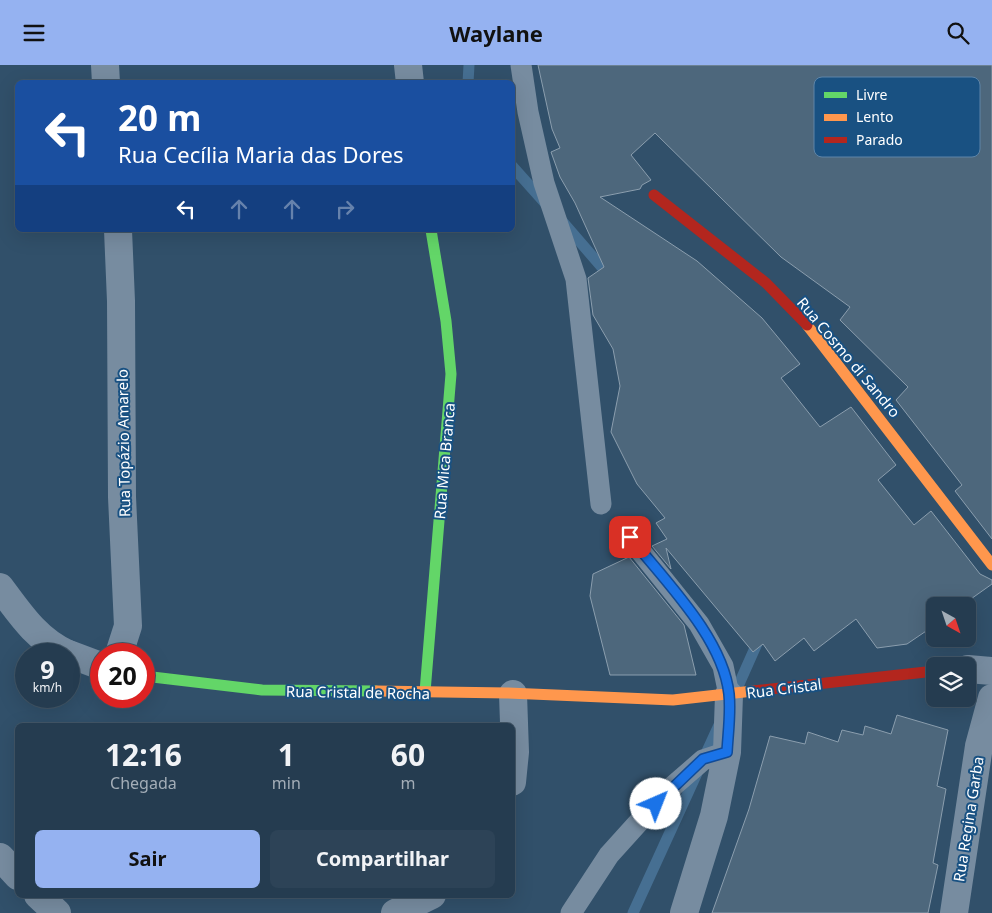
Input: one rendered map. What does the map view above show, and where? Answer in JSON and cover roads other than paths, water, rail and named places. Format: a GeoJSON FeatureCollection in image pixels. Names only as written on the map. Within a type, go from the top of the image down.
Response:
{"type":"FeatureCollection","features":[{"type":"Feature","properties":{"kind":"street"},"geometry":{"type":"LineString","coordinates":[[105,65],[106,80]]}},
{"type":"Feature","properties":{"kind":"street"},"geometry":{"type":"LineString","coordinates":[[408,65],[410,80]]}},
{"type":"Feature","properties":{"kind":"street","name":"Rua Cosmo di Sandro"},"geometry":{"type":"LineString","coordinates":[[654,195],[766,283],[805,323],[992,565]]}},
{"type":"Feature","properties":{"kind":"street","name":"Rua Topázio Amarelo"},"geometry":{"type":"LineString","coordinates":[[118,232],[121,301],[122,497],[128,626],[123,643]]}},
{"type":"Feature","properties":{"kind":"street","name":"Rua Mica Branca"},"geometry":{"type":"LineString","coordinates":[[425,693],[451,374],[446,321],[431,232]]}},
{"type":"Feature","properties":{"kind":"street"},"geometry":{"type":"LineString","coordinates":[[0,587],[39,636],[48,643]]}},
{"type":"Feature","properties":{"kind":"street"},"geometry":{"type":"LineString","coordinates":[[976,670],[992,671]]}},
{"type":"Feature","properties":{"kind":"street","name":"Rua Cristal"},"geometry":{"type":"LineString","coordinates":[[573,696],[674,700],[926,672]]}},
{"type":"Feature","properties":{"kind":"street","name":"Rua Cristal de Rocha"},"geometry":{"type":"LineString","coordinates":[[155,676],[262,690],[513,693],[573,696]]}},
{"type":"Feature","properties":{"kind":"street"},"geometry":{"type":"LineString","coordinates":[[513,693],[514,723]]}},
{"type":"Feature","properties":{"kind":"street"},"geometry":{"type":"LineString","coordinates":[[684,913],[714,816],[727,752],[730,695]]}},
{"type":"Feature","properties":{"kind":"street","name":"Rua Regina Garba"},"geometry":{"type":"LineString","coordinates":[[954,913],[979,746],[992,697]]}},
{"type":"Feature","properties":{"kind":"street"},"geometry":{"type":"LineString","coordinates":[[0,857],[15,873]]}},
{"type":"Feature","properties":{"kind":"street"},"geometry":{"type":"LineString","coordinates":[[41,898],[57,913]]}},
{"type":"Feature","properties":{"kind":"street"},"geometry":{"type":"LineString","coordinates":[[395,913],[426,898]]}},
{"type":"Feature","properties":{"kind":"lane"},"geometry":{"type":"LineString","coordinates":[[522,65],[528,112],[544,183],[576,279],[601,503]]}},
{"type":"Feature","properties":{"kind":"lane"},"geometry":{"type":"LineString","coordinates":[[630,537],[699,624],[723,666],[730,695]]}},
{"type":"Feature","properties":{"kind":"lane"},"geometry":{"type":"LineString","coordinates":[[571,913],[609,855],[665,793],[703,759],[727,752]]}},
{"type":"Feature","properties":{"kind":"waterway"},"geometry":{"type":"LineString","coordinates":[[468,80],[469,65]]}},
{"type":"Feature","properties":{"kind":"waterway"},"geometry":{"type":"LineString","coordinates":[[515,169],[546,204]]}},
{"type":"Feature","properties":{"kind":"waterway"},"geometry":{"type":"LineString","coordinates":[[562,221],[612,279]]}},
{"type":"Feature","properties":{"kind":"waterway"},"geometry":{"type":"LineString","coordinates":[[735,693],[759,639]]}},
{"type":"Feature","properties":{"kind":"waterway"},"geometry":{"type":"LineString","coordinates":[[633,913],[719,725]]}}]}
